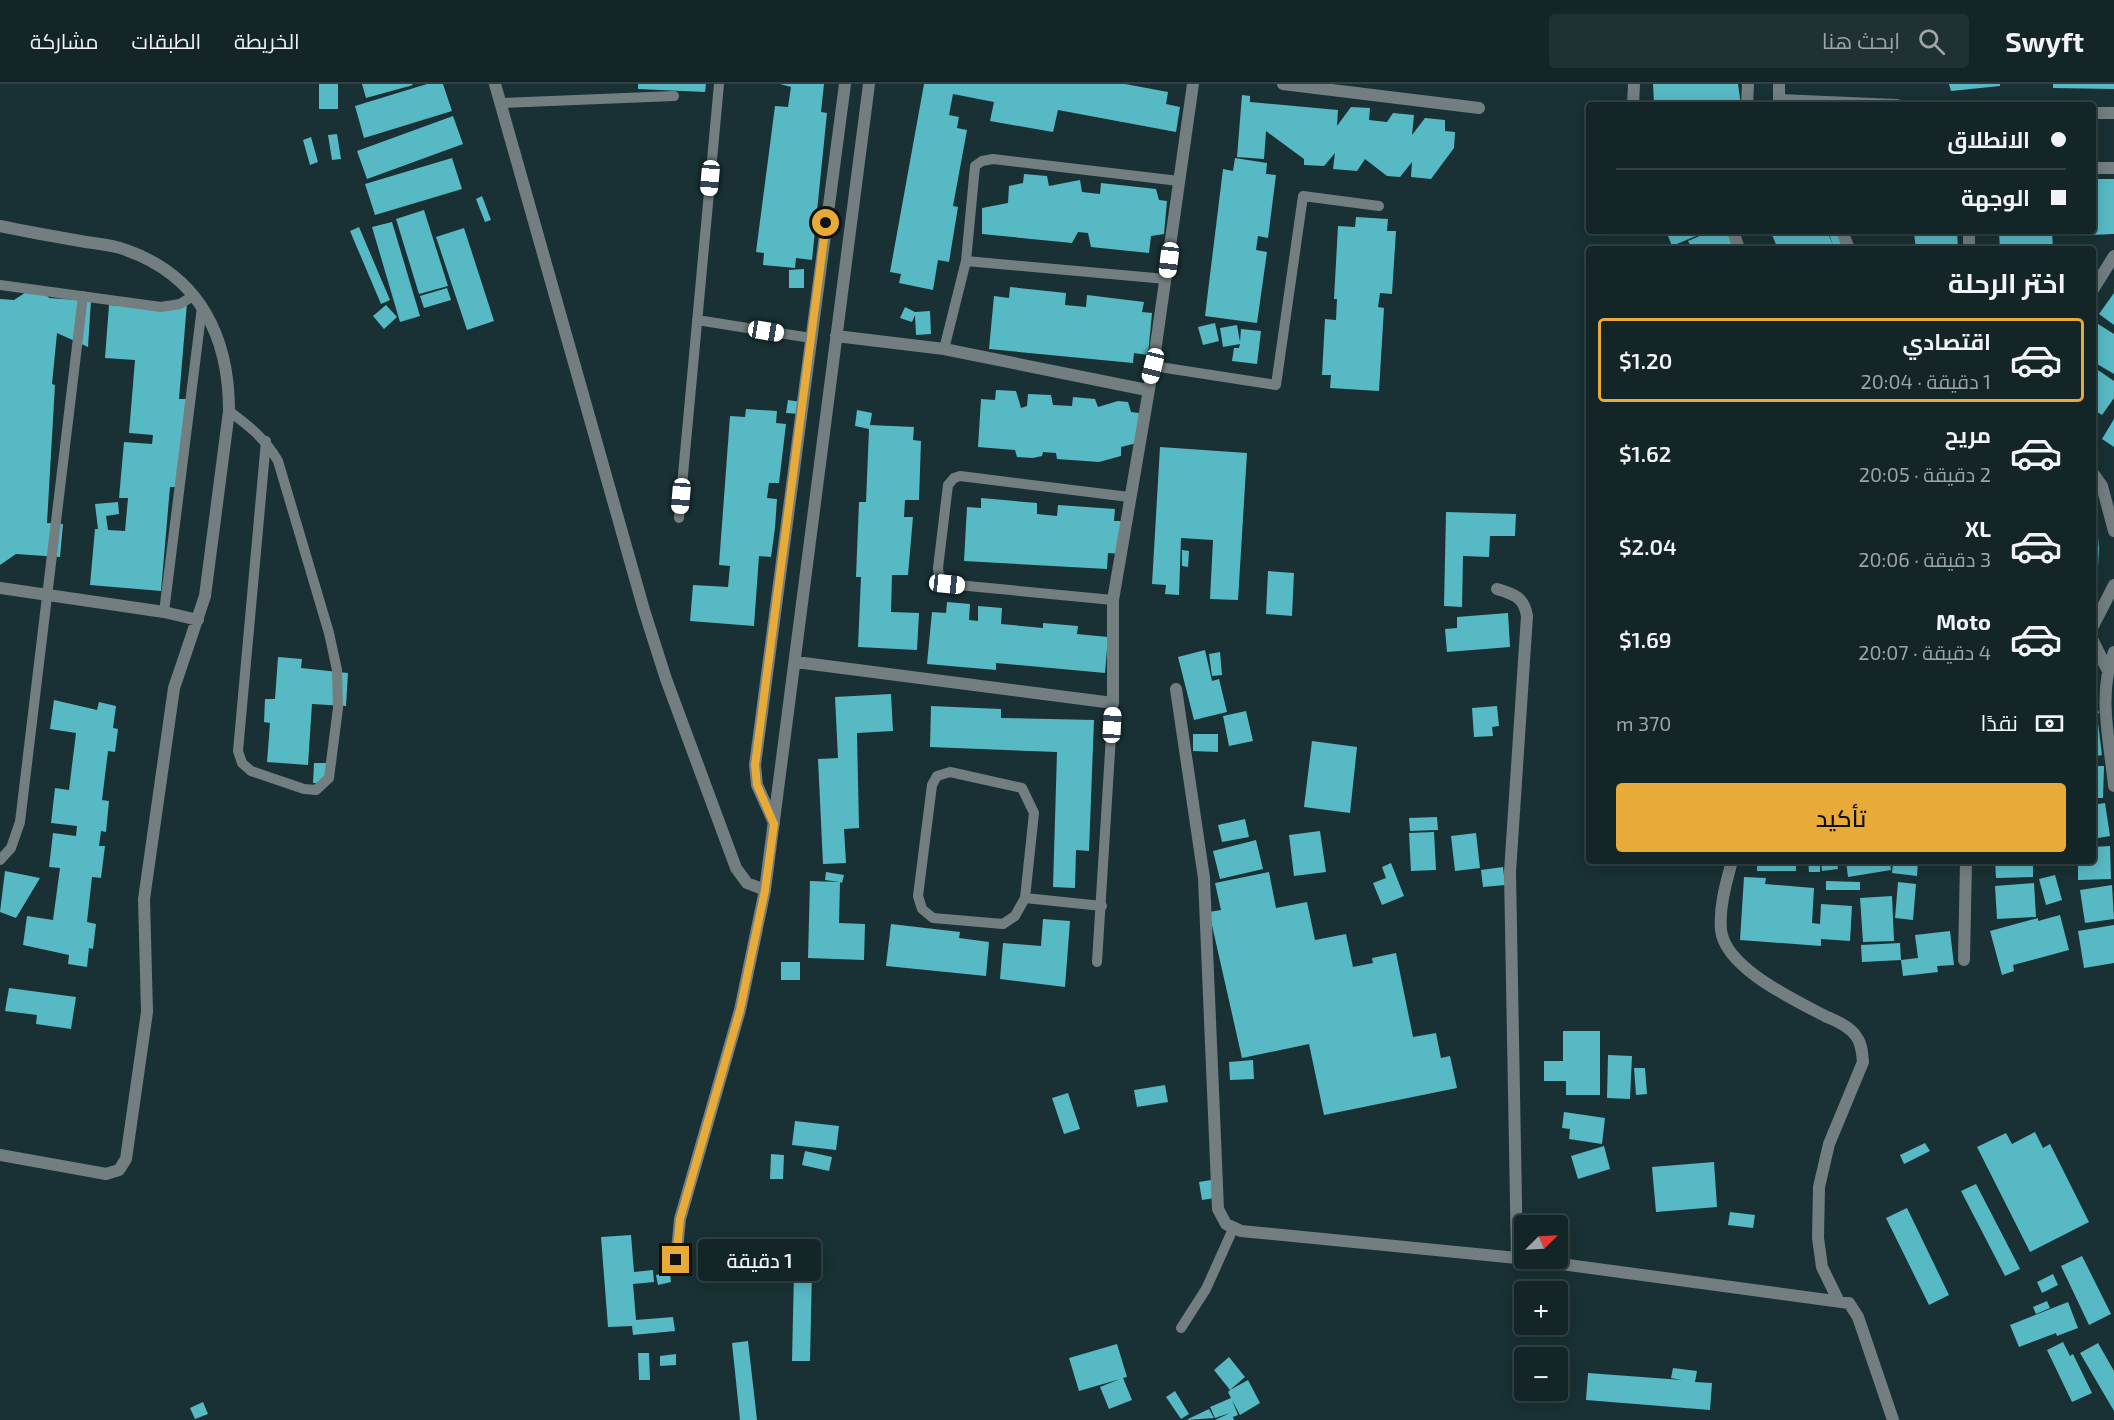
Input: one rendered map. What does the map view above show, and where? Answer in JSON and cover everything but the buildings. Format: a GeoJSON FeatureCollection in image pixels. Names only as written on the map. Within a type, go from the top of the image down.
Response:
{"type":"FeatureCollection","features":[{"type":"Feature","properties":{"kind":"street"},"geometry":{"type":"LineString","coordinates":[[495,84],[640,599],[666,680],[736,868],[747,883],[765,890]]}},
{"type":"Feature","properties":{"kind":"street"},"geometry":{"type":"LineString","coordinates":[[774,824],[757,785],[755,765],[845,84]]}},
{"type":"Feature","properties":{"kind":"street"},"geometry":{"type":"LineString","coordinates":[[676,1260],[680,1219],[740,1010],[765,890],[869,84]]}},
{"type":"Feature","properties":{"kind":"street"},"geometry":{"type":"LineString","coordinates":[[796,662],[1113,703],[1113,600],[1147,390],[1153,366],[1192,84]]}},
{"type":"Feature","properties":{"kind":"street"},"geometry":{"type":"LineString","coordinates":[[1283,84],[1479,108]]}},
{"type":"Feature","properties":{"kind":"street"},"geometry":{"type":"LineString","coordinates":[[1633,102],[1634,84]]}},
{"type":"Feature","properties":{"kind":"street"},"geometry":{"type":"LineString","coordinates":[[1747,102],[1748,84]]}},
{"type":"Feature","properties":{"kind":"street"},"geometry":{"type":"LineString","coordinates":[[1779,84],[1779,102]]}},
{"type":"Feature","properties":{"kind":"street"},"geometry":{"type":"LineString","coordinates":[[2096,113],[2114,113]]}},
{"type":"Feature","properties":{"kind":"street"},"geometry":{"type":"LineString","coordinates":[[2096,168],[2114,168]]}},
{"type":"Feature","properties":{"kind":"street"},"geometry":{"type":"LineString","coordinates":[[0,226],[124,249],[159,266],[202,307],[220,342],[226,361],[228,411],[205,596],[174,688],[144,899],[147,1012],[126,1160],[119,1170],[106,1174],[0,1155]]}},
{"type":"Feature","properties":{"kind":"street"},"geometry":{"type":"LineString","coordinates":[[2096,285],[2114,256]]}},
{"type":"Feature","properties":{"kind":"street"},"geometry":{"type":"LineString","coordinates":[[836,336],[944,349],[1147,390]]}},
{"type":"Feature","properties":{"kind":"street"},"geometry":{"type":"LineString","coordinates":[[2096,478],[2102,486],[2114,531]]}},
{"type":"Feature","properties":{"kind":"street"},"geometry":{"type":"LineString","coordinates":[[2096,620],[2114,585]]}},
{"type":"Feature","properties":{"kind":"street"},"geometry":{"type":"LineString","coordinates":[[0,588],[164,612],[198,620]]}},
{"type":"Feature","properties":{"kind":"street"},"geometry":{"type":"LineString","coordinates":[[1497,589],[1516,594],[1526,607],[1527,616],[1510,872],[1516,1215]]}},
{"type":"Feature","properties":{"kind":"street"},"geometry":{"type":"LineString","coordinates":[[2096,647],[2107,669]]}},
{"type":"Feature","properties":{"kind":"street"},"geometry":{"type":"LineString","coordinates":[[2114,652],[2107,669],[2105,692],[2114,786]]}},
{"type":"Feature","properties":{"kind":"street"},"geometry":{"type":"LineString","coordinates":[[1176,689],[1204,878],[1218,1209],[1221,1218],[1233,1229],[1514,1258]]}},
{"type":"Feature","properties":{"kind":"street"},"geometry":{"type":"LineString","coordinates":[[1731,864],[1722,907],[1721,932],[1727,947],[1742,964],[1777,990],[1846,1027],[1856,1035],[1862,1048],[1863,1062],[1829,1144],[1819,1187],[1818,1238],[1822,1267],[1838,1300]]}},
{"type":"Feature","properties":{"kind":"street"},"geometry":{"type":"LineString","coordinates":[[1964,960],[1966,864]]}},
{"type":"Feature","properties":{"kind":"street"},"geometry":{"type":"LineString","coordinates":[[1568,1265],[1849,1303],[1858,1317],[1893,1420]]}},
{"type":"Feature","properties":{"kind":"lane"},"geometry":{"type":"LineString","coordinates":[[679,518],[719,84]]}},
{"type":"Feature","properties":{"kind":"lane"},"geometry":{"type":"LineString","coordinates":[[501,103],[674,96]]}},
{"type":"Feature","properties":{"kind":"lane"},"geometry":{"type":"LineString","coordinates":[[944,349],[966,261],[975,166],[982,161],[993,159],[1179,181]]}},
{"type":"Feature","properties":{"kind":"lane"},"geometry":{"type":"LineString","coordinates":[[1153,366],[1276,385],[1303,196],[1379,206]]}},
{"type":"Feature","properties":{"kind":"lane"},"geometry":{"type":"LineString","coordinates":[[966,261],[1166,279]]}},
{"type":"Feature","properties":{"kind":"lane"},"geometry":{"type":"LineString","coordinates":[[0,285],[160,307],[180,304],[193,296]]}},
{"type":"Feature","properties":{"kind":"lane"},"geometry":{"type":"LineString","coordinates":[[0,860],[11,848],[18,831],[83,296]]}},
{"type":"Feature","properties":{"kind":"lane"},"geometry":{"type":"LineString","coordinates":[[164,612],[202,307]]}},
{"type":"Feature","properties":{"kind":"lane"},"geometry":{"type":"LineString","coordinates":[[697,320],[811,338]]}},
{"type":"Feature","properties":{"kind":"lane"},"geometry":{"type":"LineString","coordinates":[[228,411],[266,441],[282,472],[329,633],[337,670],[338,708],[330,771],[326,783],[316,790],[304,789],[251,771],[242,763],[238,751],[266,441]]}},
{"type":"Feature","properties":{"kind":"lane"},"geometry":{"type":"LineString","coordinates":[[1113,600],[947,584],[939,576],[938,568],[948,485],[954,478],[960,476],[1129,497]]}},
{"type":"Feature","properties":{"kind":"lane"},"geometry":{"type":"LineString","coordinates":[[1097,962],[1113,703]]}},
{"type":"Feature","properties":{"kind":"lane"},"geometry":{"type":"LineString","coordinates":[[950,772],[1022,789],[1034,813],[1025,898],[1015,916],[1003,924],[933,918],[922,909],[918,896],[932,785],[937,776],[950,772]]}},
{"type":"Feature","properties":{"kind":"lane"},"geometry":{"type":"LineString","coordinates":[[1025,898],[1102,906]]}},
{"type":"Feature","properties":{"kind":"lane"},"geometry":{"type":"LineString","coordinates":[[1181,1328],[1206,1290],[1233,1229]]}},
{"type":"Feature","properties":{"kind":"route"},"geometry":{"type":"LineString","coordinates":[[676,1260],[680,1219],[740,1010],[765,890],[774,824],[757,785],[755,765],[826,223]]}}]}
